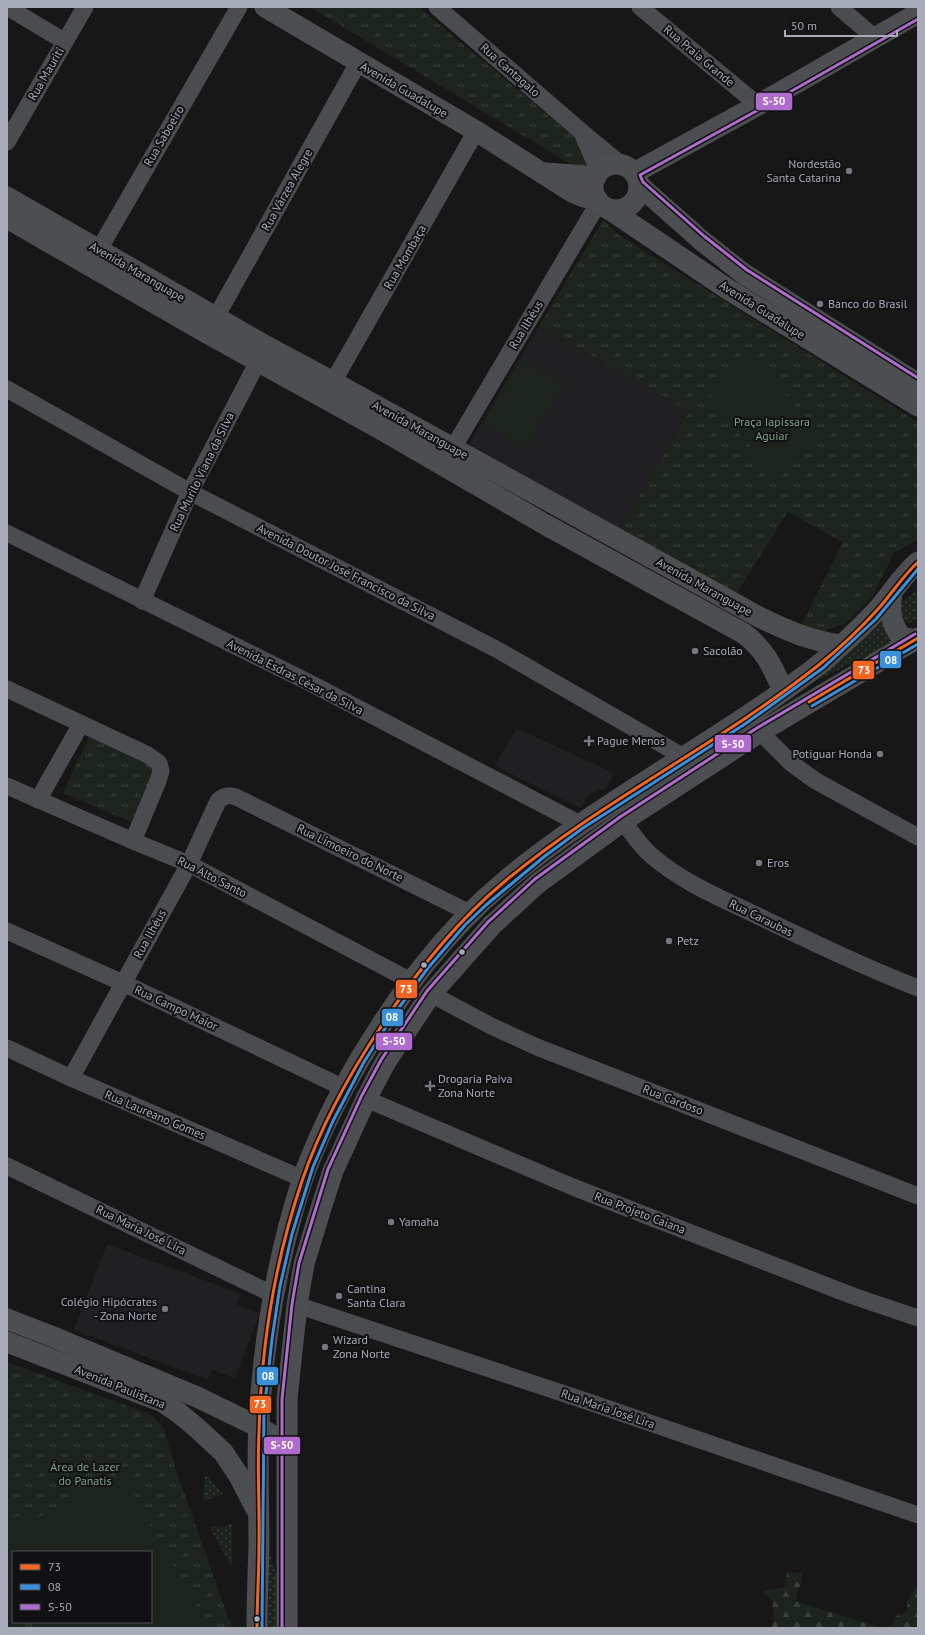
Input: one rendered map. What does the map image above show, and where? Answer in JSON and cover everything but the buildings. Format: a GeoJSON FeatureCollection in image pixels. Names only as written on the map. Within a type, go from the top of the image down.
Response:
{"type":"FeatureCollection","features":[{"type":"Feature","properties":{"kind":"main road","name":"Avenida Guadalupe"},"geometry":{"type":"LineString","coordinates":[[265,7],[476,131],[572,192],[602,203],[729,290],[918,406]]}},
{"type":"Feature","properties":{"kind":"main road"},"geometry":{"type":"LineString","coordinates":[[632,174],[758,106],[918,13]]}},
{"type":"Feature","properties":{"kind":"main road"},"geometry":{"type":"LineString","coordinates":[[610,165],[632,174],[637,197],[628,207],[622,209],[602,203],[594,190],[598,175],[610,165]]}},
{"type":"Feature","properties":{"kind":"main road","name":"Avenida Guadalupe"},"geometry":{"type":"LineString","coordinates":[[544,173],[598,175]]}},
{"type":"Feature","properties":{"kind":"main road","name":"Avenida Guadalupe"},"geometry":{"type":"LineString","coordinates":[[632,174],[701,240],[739,270],[918,384]]}},
{"type":"Feature","properties":{"kind":"main road","name":"Avenida Maranguape"},"geometry":{"type":"LineString","coordinates":[[7,197],[94,258],[262,354],[377,427],[546,525],[743,633],[755,642],[770,662],[783,690]]}},
{"type":"Feature","properties":{"kind":"main road","name":"Avenida Maranguape"},"geometry":{"type":"LineString","coordinates":[[7,218],[94,258],[216,318],[262,354],[333,382],[738,606],[795,634],[826,643],[841,645]]}},
{"type":"Feature","properties":{"kind":"main road"},"geometry":{"type":"LineString","coordinates":[[862,372],[877,374],[918,398]]}},
{"type":"Feature","properties":{"kind":"main road"},"geometry":{"type":"LineString","coordinates":[[377,427],[387,427],[398,430],[439,452],[448,453],[453,448]]}},
{"type":"Feature","properties":{"kind":"main road"},"geometry":{"type":"LineString","coordinates":[[257,1628],[259,1427],[264,1360],[274,1294],[292,1216],[303,1179],[327,1120],[344,1088],[390,1012],[411,981],[448,936],[470,913],[503,883],[582,825],[783,690],[821,662],[877,611],[903,577],[918,562]]}},
{"type":"Feature","properties":{"kind":"main road"},"geometry":{"type":"LineString","coordinates":[[892,592],[890,617],[893,623],[901,637],[917,639]]}},
{"type":"Feature","properties":{"kind":"main road"},"geometry":{"type":"LineString","coordinates":[[727,625],[738,606]]}},
{"type":"Feature","properties":{"kind":"main road"},"geometry":{"type":"LineString","coordinates":[[287,1628],[287,1399],[297,1305],[304,1264],[333,1171],[366,1099],[385,1063],[431,994],[492,925],[538,883],[623,821],[760,732],[917,639]]}},
{"type":"Feature","properties":{"kind":"main road","name":"Avenida Paulistana"},"geometry":{"type":"LineString","coordinates":[[7,1319],[197,1397],[259,1427],[274,1438],[277,1442],[278,1457],[278,1521],[286,1570]]}},
{"type":"Feature","properties":{"kind":"main road","name":"Avenida Paulistana"},"geometry":{"type":"LineString","coordinates":[[7,1342],[163,1402],[179,1413],[223,1452],[239,1476],[258,1513]]}},
{"type":"Feature","properties":{"kind":"main road"},"geometry":{"type":"LineString","coordinates":[[50,1358],[66,1354],[83,1358],[165,1391],[181,1396],[197,1397]]}},
{"type":"Feature","properties":{"kind":"street"},"geometry":{"type":"LineString","coordinates":[[7,7],[64,41]]}},
{"type":"Feature","properties":{"kind":"street","name":"Rua Mauriti"},"geometry":{"type":"LineString","coordinates":[[7,142],[85,7]]}},
{"type":"Feature","properties":{"kind":"street","name":"Rua Saboeiro"},"geometry":{"type":"LineString","coordinates":[[94,258],[239,7]]}},
{"type":"Feature","properties":{"kind":"street","name":"Rua Cantagalo"},"geometry":{"type":"LineString","coordinates":[[437,7],[632,174]]}},
{"type":"Feature","properties":{"kind":"street","name":"Rua Praia Grande"},"geometry":{"type":"LineString","coordinates":[[640,7],[758,106]]}},
{"type":"Feature","properties":{"kind":"street"},"geometry":{"type":"LineString","coordinates":[[839,7],[875,38]]}},
{"type":"Feature","properties":{"kind":"street","name":"Rua Várzea Alegre"},"geometry":{"type":"LineString","coordinates":[[216,318],[358,63]]}},
{"type":"Feature","properties":{"kind":"street","name":"Rua Mombaça"},"geometry":{"type":"LineString","coordinates":[[333,382],[476,131]]}},
{"type":"Feature","properties":{"kind":"street","name":"Rua Cantagalo"},"geometry":{"type":"LineString","coordinates":[[583,133],[598,175]]}},
{"type":"Feature","properties":{"kind":"street","name":"Rua Ilhéus"},"geometry":{"type":"LineString","coordinates":[[453,448],[602,203]]}},
{"type":"Feature","properties":{"kind":"street","name":"Rua Murilo Viana da Silva"},"geometry":{"type":"LineString","coordinates":[[142,601],[190,492],[262,354]]}},
{"type":"Feature","properties":{"kind":"street","name":"Avenida Doutor José Francisco da Silva"},"geometry":{"type":"LineString","coordinates":[[7,389],[190,492],[496,649],[684,756]]}},
{"type":"Feature","properties":{"kind":"street","name":"Avenida Esdras César da Silva"},"geometry":{"type":"LineString","coordinates":[[7,533],[310,683],[582,825]]}},
{"type":"Feature","properties":{"kind":"street"},"geometry":{"type":"LineString","coordinates":[[7,689],[148,755],[159,763],[160,775],[133,841]]}},
{"type":"Feature","properties":{"kind":"street"},"geometry":{"type":"LineString","coordinates":[[38,800],[81,724]]}},
{"type":"Feature","properties":{"kind":"street"},"geometry":{"type":"LineString","coordinates":[[760,732],[791,763],[816,781],[918,836]]}},
{"type":"Feature","properties":{"kind":"street","name":"Rua Alto Santo"},"geometry":{"type":"LineString","coordinates":[[7,786],[189,864],[411,981]]}},
{"type":"Feature","properties":{"kind":"street","name":"Rua Ilhéus"},"geometry":{"type":"LineString","coordinates":[[71,1078],[189,864],[218,802],[223,796],[230,795]]}},
{"type":"Feature","properties":{"kind":"street","name":"Rua Limoeiro do Norte"},"geometry":{"type":"LineString","coordinates":[[230,795],[470,913]]}},
{"type":"Feature","properties":{"kind":"street","name":"Rua Caraubas"},"geometry":{"type":"LineString","coordinates":[[623,821],[652,856],[676,874],[710,893],[798,935],[918,988]]}},
{"type":"Feature","properties":{"kind":"street","name":"Rua Campo Maior"},"geometry":{"type":"LineString","coordinates":[[7,930],[123,983],[344,1088]]}},
{"type":"Feature","properties":{"kind":"street","name":"Rua Cardoso"},"geometry":{"type":"LineString","coordinates":[[431,994],[491,1026],[537,1047],[918,1196]]}},
{"type":"Feature","properties":{"kind":"street","name":"Rua Laureano Gomes"},"geometry":{"type":"LineString","coordinates":[[7,1048],[71,1078],[303,1179]]}},
{"type":"Feature","properties":{"kind":"street","name":"Rua Projeto Caiana"},"geometry":{"type":"LineString","coordinates":[[366,1099],[573,1187],[853,1296],[918,1318]]}},
{"type":"Feature","properties":{"kind":"street","name":"Rua Maria José Lira"},"geometry":{"type":"LineString","coordinates":[[7,1166],[274,1294]]}},
{"type":"Feature","properties":{"kind":"street","name":"Rua Maria José Lira"},"geometry":{"type":"LineString","coordinates":[[297,1305],[586,1401],[918,1515]]}},
{"type":"Feature","properties":{"kind":"shaded area"},"geometry":{"type":"Polygon","coordinates":[[[539,326],[689,411],[619,531],[469,444],[539,326]]]}},
{"type":"Feature","properties":{"kind":"shaded area"},"geometry":{"type":"Polygon","coordinates":[[[516,728],[614,773],[606,789],[590,793],[580,808],[495,766],[516,728]]]}},
{"type":"Feature","properties":{"kind":"shaded area","name":"Colégio Hipócrates - Zona Norte"},"geometry":{"type":"Polygon","coordinates":[[[107,1244],[241,1294],[237,1305],[260,1313],[235,1378],[212,1370],[208,1380],[74,1330],[107,1244]]]}},
{"type":"Feature","properties":{"kind":"green space"},"geometry":{"type":"Polygon","coordinates":[[[310,7],[418,7],[582,143],[590,176],[310,7]]]}},
{"type":"Feature","properties":{"kind":"green space","name":"Praça Iapissara Aguiar"},"geometry":{"type":"Polygon","coordinates":[[[604,219],[616,233],[918,422],[918,539],[894,553],[872,597],[846,623],[820,633],[799,630],[843,542],[788,512],[736,594],[619,531],[689,411],[539,326],[604,219]]]}},
{"type":"Feature","properties":{"kind":"green space"},"geometry":{"type":"Polygon","coordinates":[[[756,358],[818,435],[771,471],[707,391],[756,358]]]}},
{"type":"Feature","properties":{"kind":"green space"},"geometry":{"type":"Polygon","coordinates":[[[522,359],[564,384],[525,449],[483,424],[522,359]]]}},
{"type":"Feature","properties":{"kind":"green space"},"geometry":{"type":"Polygon","coordinates":[[[918,590],[918,619],[909,623],[904,622],[897,606],[918,590]]]}},
{"type":"Feature","properties":{"kind":"green space"},"geometry":{"type":"Polygon","coordinates":[[[880,618],[895,642],[818,680],[880,618]]]}},
{"type":"Feature","properties":{"kind":"green space"},"geometry":{"type":"Polygon","coordinates":[[[89,737],[158,769],[134,823],[63,793],[89,737]]]}},
{"type":"Feature","properties":{"kind":"green space","name":"Área de Lazer do Panatis"},"geometry":{"type":"Polygon","coordinates":[[[7,1362],[152,1415],[163,1427],[177,1473],[232,1628],[7,1628],[7,1362]]]}},
{"type":"Feature","properties":{"kind":"green space"},"geometry":{"type":"Polygon","coordinates":[[[205,1473],[223,1494],[203,1501],[205,1473]]]}},
{"type":"Feature","properties":{"kind":"green space"},"geometry":{"type":"Polygon","coordinates":[[[123,1475],[208,1628],[49,1628],[46,1623],[152,1623],[152,1551],[12,1551],[12,1560],[7,1551],[7,1533],[123,1475]]]}},
{"type":"Feature","properties":{"kind":"green space"},"geometry":{"type":"Polygon","coordinates":[[[7,1503],[17,1520],[7,1525],[7,1503]]]}},
{"type":"Feature","properties":{"kind":"green space"},"geometry":{"type":"Polygon","coordinates":[[[232,1523],[232,1568],[209,1526],[224,1527],[232,1523]]]}},
{"type":"Feature","properties":{"kind":"green space"},"geometry":{"type":"Polygon","coordinates":[[[266,1555],[270,1555],[278,1580],[277,1628],[265,1628],[266,1555]]]}},
{"type":"Feature","properties":{"kind":"green space"},"geometry":{"type":"Polygon","coordinates":[[[787,1572],[802,1573],[802,1580],[796,1601],[881,1628],[771,1628],[774,1620],[772,1601],[763,1591],[784,1587],[786,1584],[787,1572]]]}},
{"type":"Feature","properties":{"kind":"green space"},"geometry":{"type":"Polygon","coordinates":[[[918,1585],[918,1628],[890,1628],[898,1614],[901,1615],[908,1610],[907,1601],[918,1585]]]}},
{"type":"Feature","properties":{"kind":"transit line","name":"S-50"},"geometry":{"type":"LineString","coordinates":[[918,19],[640,175],[643,182],[704,236],[747,270],[918,378]]}},
{"type":"Feature","properties":{"kind":"transit line","name":"73"},"geometry":{"type":"LineString","coordinates":[[257,1628],[259,1533],[258,1447],[260,1400],[266,1337],[277,1273],[292,1211],[318,1140],[337,1100],[370,1043],[395,1005],[437,949],[469,914],[504,882],[542,852],[581,825],[702,747],[782,693],[820,664],[865,623],[918,562]]}},
{"type":"Feature","properties":{"kind":"transit line","name":"08"},"geometry":{"type":"LineString","coordinates":[[262,1628],[264,1412],[272,1339],[280,1286],[292,1234],[313,1167],[333,1121],[364,1062],[395,1013],[428,968],[465,925],[486,905],[545,856],[583,828],[745,724],[823,668],[876,619],[918,569]]}},
{"type":"Feature","properties":{"kind":"transit line","name":"S-50"},"geometry":{"type":"LineString","coordinates":[[282,1628],[282,1399],[292,1304],[299,1263],[328,1169],[361,1097],[381,1060],[427,991],[488,922],[535,879],[620,817],[757,728],[915,634]]}},
{"type":"Feature","properties":{"kind":"transit line","name":"73"},"geometry":{"type":"LineString","coordinates":[[809,702],[918,638]]}},
{"type":"Feature","properties":{"kind":"transit line","name":"08"},"geometry":{"type":"LineString","coordinates":[[812,706],[918,644]]}},
{"type":"Feature","properties":{"kind":"place","name":"Nordestão Santa Catarina"},"geometry":{"type":"Point","coordinates":[849,171]}},
{"type":"Feature","properties":{"kind":"place","name":"Banco do Brasil"},"geometry":{"type":"Point","coordinates":[820,304]}},
{"type":"Feature","properties":{"kind":"place","name":"Sacolão"},"geometry":{"type":"Point","coordinates":[695,651]}},
{"type":"Feature","properties":{"kind":"place","name":"Pague Menos"},"geometry":{"type":"Point","coordinates":[589,741]}},
{"type":"Feature","properties":{"kind":"place","name":"Potiguar Honda"},"geometry":{"type":"Point","coordinates":[880,754]}},
{"type":"Feature","properties":{"kind":"place","name":"Eros"},"geometry":{"type":"Point","coordinates":[759,863]}},
{"type":"Feature","properties":{"kind":"place","name":"Petz"},"geometry":{"type":"Point","coordinates":[669,941]}},
{"type":"Feature","properties":{"kind":"place","name":"Drogaria Paiva Zona Norte"},"geometry":{"type":"Point","coordinates":[430,1086]}},
{"type":"Feature","properties":{"kind":"place","name":"Yamaha"},"geometry":{"type":"Point","coordinates":[391,1222]}},
{"type":"Feature","properties":{"kind":"place","name":"Cantina Santa Clara"},"geometry":{"type":"Point","coordinates":[339,1296]}},
{"type":"Feature","properties":{"kind":"place","name":"Colégio Hipócrates - Zona Norte"},"geometry":{"type":"Point","coordinates":[165,1309]}},
{"type":"Feature","properties":{"kind":"place","name":"Wizard Zona Norte"},"geometry":{"type":"Point","coordinates":[325,1347]}}]}
